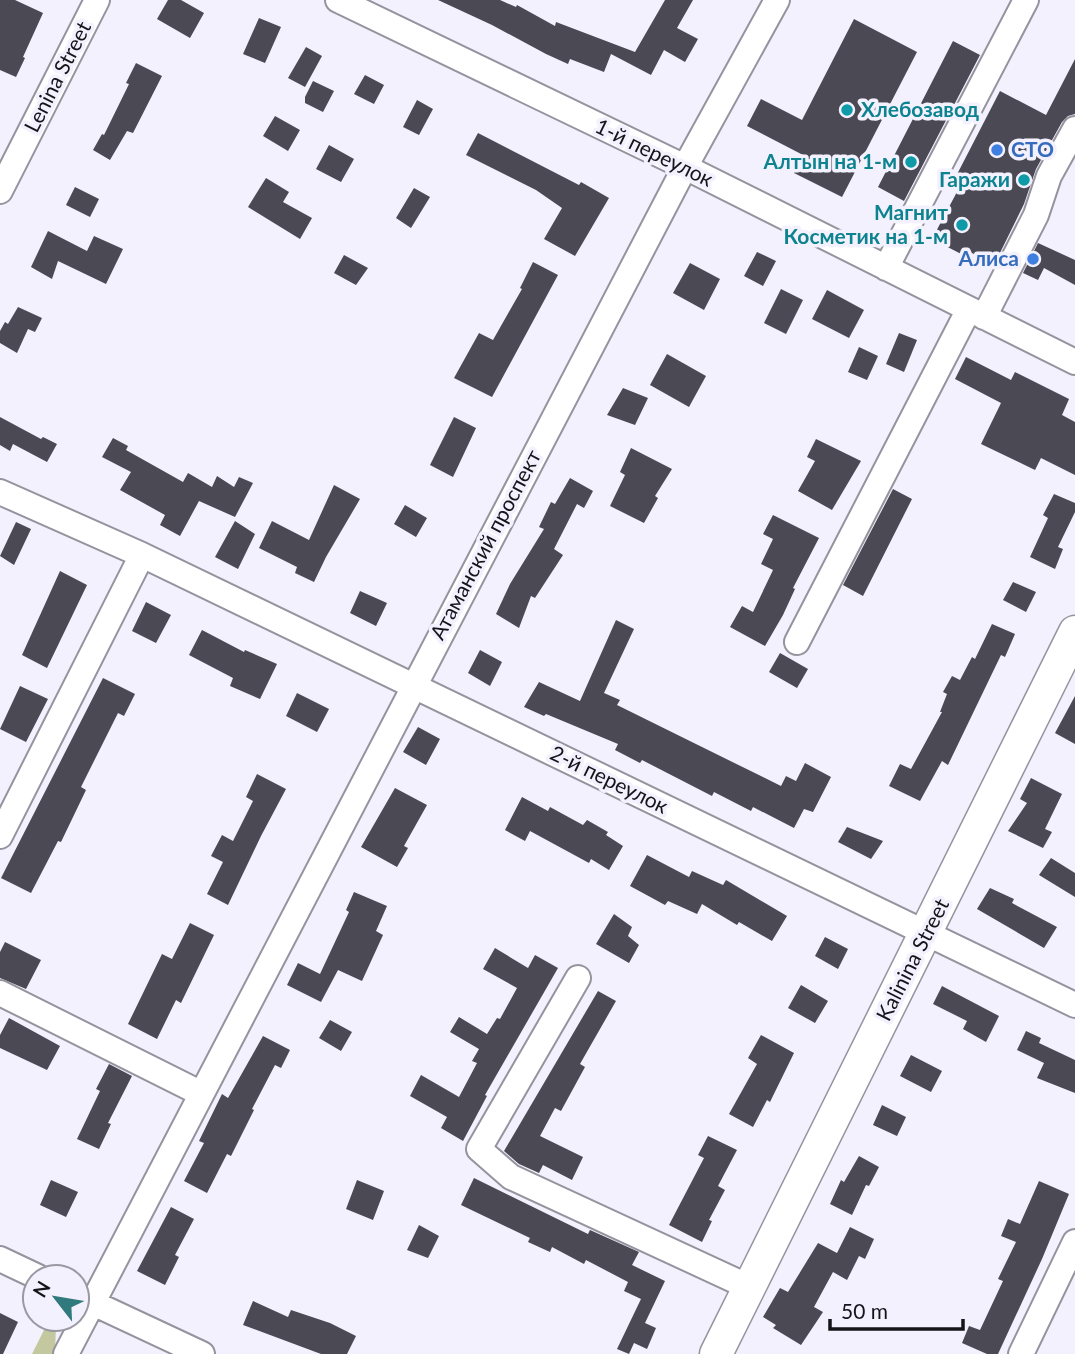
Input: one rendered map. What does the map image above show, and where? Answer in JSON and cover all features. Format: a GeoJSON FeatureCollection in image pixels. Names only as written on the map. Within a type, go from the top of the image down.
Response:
{"type":"FeatureCollection","features":[{"type":"Feature","properties":{"kind":"main road","name":"Kalinina Street"},"geometry":{"type":"LineString","coordinates":[[716,1354],[1075,632]]}},
{"type":"Feature","properties":{"kind":"street","name":"Lenina Street"},"geometry":{"type":"LineString","coordinates":[[0,191],[97,0]]}},
{"type":"Feature","properties":{"kind":"street","name":"1-й переулок"},"geometry":{"type":"LineString","coordinates":[[338,0],[685,167],[1075,362]]}},
{"type":"Feature","properties":{"kind":"street","name":"Атаманский проспект"},"geometry":{"type":"LineString","coordinates":[[91,1287],[200,1093],[685,167],[777,0]]}},
{"type":"Feature","properties":{"kind":"street"},"geometry":{"type":"LineString","coordinates":[[886,268],[1026,0]]}},
{"type":"Feature","properties":{"kind":"street"},"geometry":{"type":"LineString","coordinates":[[797,642],[976,313],[1036,215],[1049,176],[1075,129]]}},
{"type":"Feature","properties":{"kind":"street","name":"2-й переулок"},"geometry":{"type":"LineString","coordinates":[[0,492],[142,555],[1075,1004]]}},
{"type":"Feature","properties":{"kind":"street"},"geometry":{"type":"LineString","coordinates":[[0,836],[142,555]]}},
{"type":"Feature","properties":{"kind":"street"},"geometry":{"type":"LineString","coordinates":[[578,978],[479,1149],[512,1177],[749,1287]]}},
{"type":"Feature","properties":{"kind":"street"},"geometry":{"type":"LineString","coordinates":[[0,993],[200,1093]]}},
{"type":"Feature","properties":{"kind":"street"},"geometry":{"type":"LineString","coordinates":[[1021,1354],[1075,1242]]}},
{"type":"Feature","properties":{"kind":"street"},"geometry":{"type":"LineString","coordinates":[[0,1259],[21,1269]]}},
{"type":"Feature","properties":{"kind":"street"},"geometry":{"type":"LineString","coordinates":[[91,1302],[202,1354]]}},
{"type":"Feature","properties":{"kind":"street","name":"Атаманский проспект"},"geometry":{"type":"LineString","coordinates":[[66,1354],[73,1333]]}},
{"type":"Feature","properties":{"kind":"green space"},"geometry":{"type":"Polygon","coordinates":[[[42,1333],[56,1333],[55,1354],[32,1354],[42,1333]]]}},
{"type":"Feature","properties":{"kind":"building"},"geometry":{"type":"Polygon","coordinates":[[[0,0],[15,0],[43,13],[16,77],[0,70],[0,0]]]}},
{"type":"Feature","properties":{"kind":"building"},"geometry":{"type":"Polygon","coordinates":[[[168,0],[181,0],[204,13],[190,38],[157,19],[168,0]]]}},
{"type":"Feature","properties":{"kind":"building"},"geometry":{"type":"Polygon","coordinates":[[[438,0],[500,0],[516,7],[517,5],[555,26],[556,22],[635,52],[665,0],[693,0],[677,28],[698,39],[685,62],[664,50],[651,75],[611,54],[604,72],[570,59],[568,64],[438,0]]]}},
{"type":"Feature","properties":{"kind":"building"},"geometry":{"type":"Polygon","coordinates":[[[259,18],[281,27],[265,63],[243,54],[259,18]]]}},
{"type":"Feature","properties":{"kind":"building","name":"Хлебозавод"},"geometry":{"type":"Polygon","coordinates":[[[854,19],[917,52],[842,197],[794,173],[803,155],[747,126],[761,99],[802,120],[854,19]]]}},
{"type":"Feature","properties":{"kind":"building"},"geometry":{"type":"Polygon","coordinates":[[[953,41],[980,55],[904,201],[878,187],[953,41]]]}},
{"type":"Feature","properties":{"kind":"building"},"geometry":{"type":"Polygon","coordinates":[[[306,47],[322,56],[305,87],[288,78],[306,47]]]}},
{"type":"Feature","properties":{"kind":"building"},"geometry":{"type":"Polygon","coordinates":[[[1075,59],[1075,114],[1062,122],[1036,169],[1024,204],[996,261],[993,264],[970,252],[967,257],[932,239],[958,190],[951,186],[1000,91],[1046,115],[1075,59]]]}},
{"type":"Feature","properties":{"kind":"building"},"geometry":{"type":"Polygon","coordinates":[[[136,63],[162,76],[133,133],[127,131],[110,160],[93,150],[102,134],[104,135],[129,84],[126,83],[136,63]]]}},
{"type":"Feature","properties":{"kind":"building"},"geometry":{"type":"Polygon","coordinates":[[[365,75],[384,85],[374,104],[354,94],[365,75]]]}},
{"type":"Feature","properties":{"kind":"building"},"geometry":{"type":"Polygon","coordinates":[[[313,81],[334,91],[323,112],[305,103],[313,81]]]}},
{"type":"Feature","properties":{"kind":"building"},"geometry":{"type":"Polygon","coordinates":[[[417,100],[433,109],[419,135],[403,127],[417,100]]]}},
{"type":"Feature","properties":{"kind":"building"},"geometry":{"type":"Polygon","coordinates":[[[275,116],[300,130],[288,151],[263,136],[275,116]]]}},
{"type":"Feature","properties":{"kind":"building"},"geometry":{"type":"Polygon","coordinates":[[[478,133],[609,198],[575,256],[544,239],[562,208],[536,190],[466,155],[478,133]]]}},
{"type":"Feature","properties":{"kind":"building"},"geometry":{"type":"Polygon","coordinates":[[[329,145],[354,159],[341,182],[316,169],[329,145]]]}},
{"type":"Feature","properties":{"kind":"building"},"geometry":{"type":"Polygon","coordinates":[[[266,178],[289,192],[283,202],[312,218],[300,239],[248,207],[266,178]]]}},
{"type":"Feature","properties":{"kind":"building"},"geometry":{"type":"Polygon","coordinates":[[[75,187],[99,199],[90,217],[66,205],[75,187]]]}},
{"type":"Feature","properties":{"kind":"building"},"geometry":{"type":"Polygon","coordinates":[[[414,188],[430,197],[411,228],[396,218],[414,188]]]}},
{"type":"Feature","properties":{"kind":"building"},"geometry":{"type":"Polygon","coordinates":[[[48,231],[87,251],[94,236],[123,249],[106,284],[58,261],[52,279],[31,267],[48,231]]]}},
{"type":"Feature","properties":{"kind":"building"},"geometry":{"type":"Polygon","coordinates":[[[1038,243],[1075,260],[1075,285],[1044,268],[1038,280],[1023,273],[1038,243]]]}},
{"type":"Feature","properties":{"kind":"building"},"geometry":{"type":"Polygon","coordinates":[[[757,252],[776,261],[763,286],[744,276],[757,252]]]}},
{"type":"Feature","properties":{"kind":"building"},"geometry":{"type":"Polygon","coordinates":[[[344,255],[368,268],[356,285],[334,273],[344,255]]]}},
{"type":"Feature","properties":{"kind":"building"},"geometry":{"type":"Polygon","coordinates":[[[533,262],[558,275],[492,397],[454,378],[479,333],[493,340],[522,289],[520,288],[533,262]]]}},
{"type":"Feature","properties":{"kind":"building"},"geometry":{"type":"Polygon","coordinates":[[[690,263],[720,279],[704,310],[673,293],[690,263]]]}},
{"type":"Feature","properties":{"kind":"building"},"geometry":{"type":"Polygon","coordinates":[[[781,289],[803,300],[786,334],[764,323],[781,289]]]}},
{"type":"Feature","properties":{"kind":"building"},"geometry":{"type":"Polygon","coordinates":[[[827,290],[864,310],[849,338],[812,319],[827,290]]]}},
{"type":"Feature","properties":{"kind":"building"},"geometry":{"type":"Polygon","coordinates":[[[18,307],[42,318],[35,332],[28,329],[17,353],[0,343],[0,331],[5,322],[8,324],[18,307]]]}},
{"type":"Feature","properties":{"kind":"building"},"geometry":{"type":"Polygon","coordinates":[[[899,333],[917,340],[904,372],[886,364],[899,333]]]}},
{"type":"Feature","properties":{"kind":"building"},"geometry":{"type":"Polygon","coordinates":[[[859,347],[878,356],[867,380],[848,372],[859,347]]]}},
{"type":"Feature","properties":{"kind":"building"},"geometry":{"type":"Polygon","coordinates":[[[667,354],[706,376],[689,407],[650,385],[667,354]]]}},
{"type":"Feature","properties":{"kind":"building"},"geometry":{"type":"Polygon","coordinates":[[[966,357],[1011,380],[1015,372],[1069,399],[1062,415],[1075,422],[1075,475],[1041,458],[1035,470],[981,444],[1001,403],[955,379],[966,357]]]}},
{"type":"Feature","properties":{"kind":"building"},"geometry":{"type":"Polygon","coordinates":[[[623,388],[648,398],[635,425],[607,415],[623,388]]]}},
{"type":"Feature","properties":{"kind":"building"},"geometry":{"type":"Polygon","coordinates":[[[0,417],[41,439],[43,437],[57,444],[47,462],[13,444],[10,451],[0,445],[0,417]]]}},
{"type":"Feature","properties":{"kind":"building"},"geometry":{"type":"Polygon","coordinates":[[[454,417],[476,428],[453,477],[430,465],[454,417]]]}},
{"type":"Feature","properties":{"kind":"building"},"geometry":{"type":"Polygon","coordinates":[[[113,438],[128,446],[126,450],[183,482],[188,473],[212,487],[217,476],[234,487],[239,477],[253,483],[235,517],[199,501],[180,536],[160,525],[165,515],[120,490],[131,472],[102,457],[113,438]]]}},
{"type":"Feature","properties":{"kind":"building"},"geometry":{"type":"Polygon","coordinates":[[[816,439],[861,461],[832,510],[798,491],[815,461],[807,457],[816,439]]]}},
{"type":"Feature","properties":{"kind":"building"},"geometry":{"type":"Polygon","coordinates":[[[631,448],[672,469],[655,496],[658,498],[644,523],[610,506],[625,475],[620,472],[631,448]]]}},
{"type":"Feature","properties":{"kind":"building"},"geometry":{"type":"Polygon","coordinates":[[[570,478],[593,491],[584,508],[577,504],[554,549],[563,555],[535,598],[531,596],[519,628],[496,614],[510,584],[544,529],[539,527],[551,502],[555,504],[570,478]]]}},
{"type":"Feature","properties":{"kind":"building"},"geometry":{"type":"Polygon","coordinates":[[[334,485],[360,499],[314,582],[295,573],[297,567],[259,548],[272,521],[309,540],[334,485]]]}},
{"type":"Feature","properties":{"kind":"building"},"geometry":{"type":"Polygon","coordinates":[[[893,489],[912,499],[863,596],[843,585],[893,489]]]}},
{"type":"Feature","properties":{"kind":"building"},"geometry":{"type":"Polygon","coordinates":[[[1054,494],[1075,503],[1075,512],[1058,547],[1063,549],[1055,569],[1030,557],[1048,518],[1043,515],[1054,494]]]}},
{"type":"Feature","properties":{"kind":"building"},"geometry":{"type":"Polygon","coordinates":[[[405,505],[427,518],[416,537],[394,524],[405,505]]]}},
{"type":"Feature","properties":{"kind":"building"},"geometry":{"type":"Polygon","coordinates":[[[773,515],[819,538],[793,588],[795,589],[783,615],[765,646],[730,627],[742,606],[753,612],[773,570],[761,564],[773,539],[763,534],[773,515]]]}},
{"type":"Feature","properties":{"kind":"building"},"geometry":{"type":"Polygon","coordinates":[[[235,521],[255,534],[238,569],[215,557],[235,521]]]}},
{"type":"Feature","properties":{"kind":"building"},"geometry":{"type":"Polygon","coordinates":[[[16,522],[31,529],[14,565],[0,556],[16,522]]]}},
{"type":"Feature","properties":{"kind":"building"},"geometry":{"type":"Polygon","coordinates":[[[60,571],[87,585],[47,668],[22,655],[60,571]]]}},
{"type":"Feature","properties":{"kind":"building"},"geometry":{"type":"Polygon","coordinates":[[[1013,582],[1036,592],[1026,612],[1003,600],[1013,582]]]}},
{"type":"Feature","properties":{"kind":"building"},"geometry":{"type":"Polygon","coordinates":[[[360,591],[387,603],[376,626],[350,613],[360,591]]]}},
{"type":"Feature","properties":{"kind":"building"},"geometry":{"type":"Polygon","coordinates":[[[146,602],[171,615],[156,643],[132,631],[146,602]]]}},
{"type":"Feature","properties":{"kind":"building"},"geometry":{"type":"Polygon","coordinates":[[[616,620],[634,629],[604,693],[620,700],[617,705],[781,786],[786,776],[796,781],[805,763],[831,777],[813,812],[804,809],[794,828],[753,807],[751,811],[714,792],[712,796],[642,760],[640,763],[615,750],[618,744],[524,707],[539,682],[580,701],[616,620]]]}},
{"type":"Feature","properties":{"kind":"building"},"geometry":{"type":"Polygon","coordinates":[[[992,624],[1015,634],[1005,657],[1001,655],[948,765],[942,761],[920,801],[889,786],[900,764],[911,769],[942,712],[947,694],[943,692],[952,676],[960,680],[972,657],[975,659],[992,624]]]}},
{"type":"Feature","properties":{"kind":"building"},"geometry":{"type":"Polygon","coordinates":[[[202,630],[244,652],[245,650],[277,664],[260,699],[230,686],[233,678],[189,655],[202,630]]]}},
{"type":"Feature","properties":{"kind":"building"},"geometry":{"type":"Polygon","coordinates":[[[480,650],[502,662],[490,686],[468,673],[480,650]]]}},
{"type":"Feature","properties":{"kind":"building"},"geometry":{"type":"Polygon","coordinates":[[[780,653],[808,669],[797,688],[769,672],[780,653]]]}},
{"type":"Feature","properties":{"kind":"building"},"geometry":{"type":"Polygon","coordinates":[[[103,678],[135,694],[124,716],[118,713],[81,787],[86,790],[61,842],[58,841],[31,893],[1,878],[103,678]]]}},
{"type":"Feature","properties":{"kind":"building"},"geometry":{"type":"Polygon","coordinates":[[[20,686],[48,699],[26,742],[0,729],[20,686]]]}},
{"type":"Feature","properties":{"kind":"building"},"geometry":{"type":"Polygon","coordinates":[[[297,693],[329,709],[317,732],[286,716],[297,693]]]}},
{"type":"Feature","properties":{"kind":"building"},"geometry":{"type":"Polygon","coordinates":[[[1075,696],[1075,744],[1055,733],[1075,696]]]}},
{"type":"Feature","properties":{"kind":"building"},"geometry":{"type":"Polygon","coordinates":[[[418,727],[440,739],[426,765],[403,752],[418,727]]]}},
{"type":"Feature","properties":{"kind":"building"},"geometry":{"type":"Polygon","coordinates":[[[257,774],[286,789],[228,905],[207,894],[223,862],[211,856],[222,835],[233,841],[253,801],[246,797],[257,774]]]}},
{"type":"Feature","properties":{"kind":"building"},"geometry":{"type":"Polygon","coordinates":[[[1031,778],[1062,794],[1045,829],[1052,832],[1043,848],[1008,831],[1027,803],[1020,799],[1031,778]]]}},
{"type":"Feature","properties":{"kind":"building"},"geometry":{"type":"Polygon","coordinates":[[[395,788],[427,805],[404,846],[408,848],[397,867],[361,847],[395,788]]]}},
{"type":"Feature","properties":{"kind":"building"},"geometry":{"type":"Polygon","coordinates":[[[522,797],[548,811],[550,807],[583,825],[587,820],[608,832],[606,835],[623,846],[609,870],[591,859],[589,863],[530,831],[525,841],[505,830],[522,797]]]}},
{"type":"Feature","properties":{"kind":"building"},"geometry":{"type":"Polygon","coordinates":[[[847,827],[883,841],[871,859],[838,842],[847,827]]]}},
{"type":"Feature","properties":{"kind":"building"},"geometry":{"type":"Polygon","coordinates":[[[647,855],[689,877],[692,871],[723,885],[726,880],[787,916],[772,941],[739,922],[737,925],[702,904],[697,914],[668,901],[665,905],[630,886],[647,855]]]}},
{"type":"Feature","properties":{"kind":"building"},"geometry":{"type":"Polygon","coordinates":[[[1051,858],[1075,873],[1075,897],[1039,875],[1051,858]]]}},
{"type":"Feature","properties":{"kind":"building"},"geometry":{"type":"Polygon","coordinates":[[[990,888],[1014,899],[1012,903],[1057,927],[1044,948],[977,909],[990,888]]]}},
{"type":"Feature","properties":{"kind":"building"},"geometry":{"type":"Polygon","coordinates":[[[354,892],[387,906],[376,931],[383,935],[362,981],[338,970],[321,1002],[287,985],[298,963],[320,974],[349,912],[346,910],[354,892]]]}},
{"type":"Feature","properties":{"kind":"building"},"geometry":{"type":"Polygon","coordinates":[[[614,914],[632,927],[628,936],[639,945],[629,963],[596,944],[614,914]]]}},
{"type":"Feature","properties":{"kind":"building"},"geometry":{"type":"Polygon","coordinates":[[[190,923],[214,935],[181,1003],[176,1000],[157,1039],[128,1024],[162,954],[172,959],[190,923]]]}},
{"type":"Feature","properties":{"kind":"building"},"geometry":{"type":"Polygon","coordinates":[[[825,937],[848,949],[838,969],[815,956],[825,937]]]}},
{"type":"Feature","properties":{"kind":"building"},"geometry":{"type":"Polygon","coordinates":[[[5,942],[41,960],[26,989],[0,978],[0,952],[5,942]]]}},
{"type":"Feature","properties":{"kind":"building"},"geometry":{"type":"Polygon","coordinates":[[[495,948],[528,968],[535,955],[558,968],[485,1095],[487,1096],[463,1141],[441,1128],[447,1117],[410,1096],[421,1075],[459,1097],[477,1063],[472,1061],[479,1049],[450,1032],[459,1017],[487,1034],[497,1018],[500,1019],[517,988],[483,969],[495,948]]]}},
{"type":"Feature","properties":{"kind":"building"},"geometry":{"type":"Polygon","coordinates":[[[801,985],[828,1001],[815,1023],[788,1008],[801,985]]]}},
{"type":"Feature","properties":{"kind":"building"},"geometry":{"type":"Polygon","coordinates":[[[942,986],[999,1016],[986,1042],[963,1029],[967,1021],[933,1004],[942,986]]]}},
{"type":"Feature","properties":{"kind":"building"},"geometry":{"type":"Polygon","coordinates":[[[598,991],[616,1001],[580,1064],[585,1067],[561,1111],[555,1108],[540,1136],[583,1157],[572,1180],[543,1165],[539,1173],[519,1164],[504,1151],[598,991]]]}},
{"type":"Feature","properties":{"kind":"building"},"geometry":{"type":"Polygon","coordinates":[[[9,1018],[60,1046],[47,1070],[0,1048],[0,1035],[9,1018]]]}},
{"type":"Feature","properties":{"kind":"building"},"geometry":{"type":"Polygon","coordinates":[[[330,1020],[352,1032],[341,1051],[319,1038],[330,1020]]]}},
{"type":"Feature","properties":{"kind":"building"},"geometry":{"type":"Polygon","coordinates":[[[1026,1031],[1041,1038],[1039,1043],[1075,1060],[1075,1093],[1037,1078],[1044,1063],[1017,1050],[1026,1031]]]}},
{"type":"Feature","properties":{"kind":"building"},"geometry":{"type":"Polygon","coordinates":[[[761,1035],[794,1053],[770,1102],[767,1100],[753,1127],[729,1114],[757,1064],[748,1058],[761,1035]]]}},
{"type":"Feature","properties":{"kind":"building"},"geometry":{"type":"Polygon","coordinates":[[[263,1036],[290,1050],[281,1068],[275,1065],[231,1156],[227,1154],[207,1193],[184,1181],[204,1143],[199,1141],[222,1094],[228,1098],[263,1036]]]}},
{"type":"Feature","properties":{"kind":"building"},"geometry":{"type":"Polygon","coordinates":[[[911,1055],[942,1071],[931,1092],[900,1076],[911,1055]]]}},
{"type":"Feature","properties":{"kind":"building"},"geometry":{"type":"Polygon","coordinates":[[[109,1064],[132,1076],[108,1123],[111,1124],[99,1149],[77,1139],[100,1091],[96,1089],[109,1064]]]}},
{"type":"Feature","properties":{"kind":"building"},"geometry":{"type":"Polygon","coordinates":[[[882,1105],[906,1117],[897,1136],[873,1125],[882,1105]]]}},
{"type":"Feature","properties":{"kind":"building"},"geometry":{"type":"Polygon","coordinates":[[[708,1136],[737,1150],[718,1186],[725,1190],[709,1220],[712,1221],[702,1242],[669,1225],[704,1158],[698,1155],[708,1136]]]}},
{"type":"Feature","properties":{"kind":"building"},"geometry":{"type":"Polygon","coordinates":[[[859,1156],[879,1167],[869,1186],[866,1185],[852,1215],[830,1204],[841,1180],[844,1182],[859,1156]]]}},
{"type":"Feature","properties":{"kind":"building"},"geometry":{"type":"Polygon","coordinates":[[[474,1178],[588,1234],[590,1230],[639,1252],[632,1265],[665,1281],[645,1323],[656,1328],[647,1349],[634,1343],[629,1354],[617,1349],[641,1299],[624,1291],[628,1282],[586,1260],[584,1264],[552,1247],[550,1252],[528,1242],[530,1238],[461,1205],[474,1178]]]}},
{"type":"Feature","properties":{"kind":"building"},"geometry":{"type":"Polygon","coordinates":[[[51,1180],[78,1192],[66,1217],[40,1205],[51,1180]]]}},
{"type":"Feature","properties":{"kind":"building"},"geometry":{"type":"Polygon","coordinates":[[[357,1180],[384,1191],[373,1220],[346,1209],[357,1180]]]}},
{"type":"Feature","properties":{"kind":"building"},"geometry":{"type":"Polygon","coordinates":[[[1039,1181],[1069,1194],[998,1354],[987,1354],[962,1343],[969,1326],[980,1330],[1003,1281],[998,1279],[1016,1242],[1001,1236],[1008,1219],[1020,1224],[1039,1181]]]}},
{"type":"Feature","properties":{"kind":"building"},"geometry":{"type":"Polygon","coordinates":[[[171,1207],[194,1219],[175,1255],[179,1257],[165,1285],[137,1271],[171,1207]]]}},
{"type":"Feature","properties":{"kind":"building"},"geometry":{"type":"Polygon","coordinates":[[[419,1225],[439,1236],[428,1258],[407,1250],[419,1225]]]}},
{"type":"Feature","properties":{"kind":"building"},"geometry":{"type":"Polygon","coordinates":[[[850,1227],[874,1239],[865,1259],[859,1256],[847,1280],[833,1272],[814,1307],[823,1312],[801,1345],[773,1328],[776,1325],[763,1317],[780,1288],[788,1292],[818,1243],[837,1253],[850,1227]]]}},
{"type":"Feature","properties":{"kind":"building"},"geometry":{"type":"Polygon","coordinates":[[[253,1301],[288,1317],[291,1310],[330,1323],[356,1336],[347,1354],[321,1354],[243,1325],[253,1301]]]}},
{"type":"Feature","properties":{"kind":"building"},"geometry":{"type":"Polygon","coordinates":[[[0,1313],[18,1322],[3,1354],[0,1354],[0,1313]]]}},
{"type":"Feature","properties":{"kind":"place","name":"Хлебозавод"},"geometry":{"type":"Point","coordinates":[847,110]}},
{"type":"Feature","properties":{"kind":"place","name":"СТО"},"geometry":{"type":"Point","coordinates":[997,150]}},
{"type":"Feature","properties":{"kind":"place","name":"Алтын на 1-м"},"geometry":{"type":"Point","coordinates":[911,162]}},
{"type":"Feature","properties":{"kind":"place","name":"Гаражи"},"geometry":{"type":"Point","coordinates":[1024,180]}},
{"type":"Feature","properties":{"kind":"place","name":"Магнит Косметик на 1-м"},"geometry":{"type":"Point","coordinates":[962,225]}},
{"type":"Feature","properties":{"kind":"place","name":"Алиса"},"geometry":{"type":"Point","coordinates":[1033,259]}}]}
